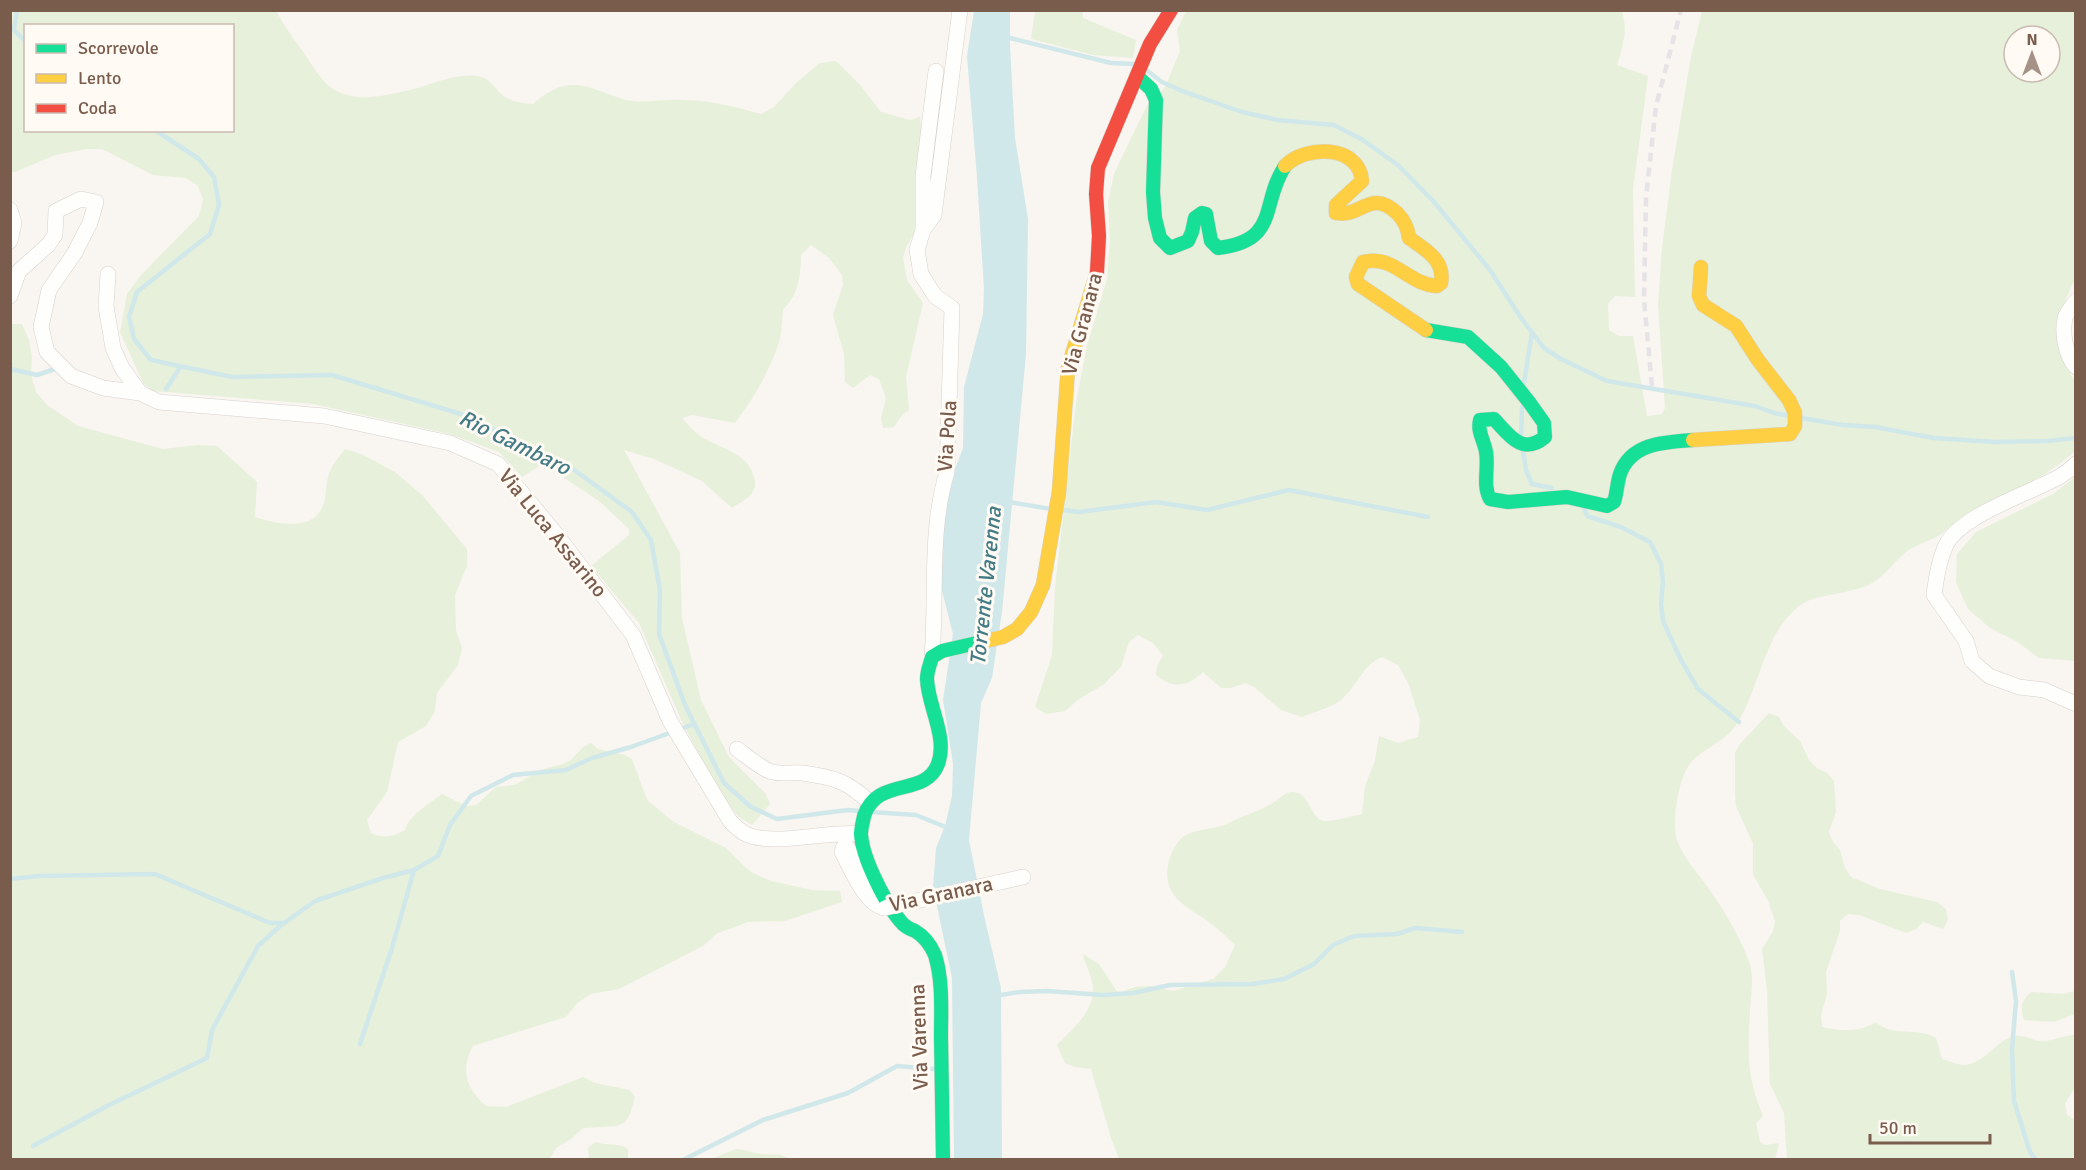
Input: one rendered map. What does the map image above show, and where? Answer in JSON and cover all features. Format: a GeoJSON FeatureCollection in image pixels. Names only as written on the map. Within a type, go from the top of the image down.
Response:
{"type":"FeatureCollection","features":[{"type":"Feature","properties":{"kind":"street","name":"Via Pola"},"geometry":{"type":"LineString","coordinates":[[923,230],[934,215],[960,10]]}},
{"type":"Feature","properties":{"kind":"street","name":"Via Granara"},"geometry":{"type":"LineString","coordinates":[[937,654],[1003,637],[1017,629],[1032,612],[1043,585],[1059,492],[1068,368],[1098,270],[1099,236],[1096,194],[1098,168],[1150,44],[1171,10]]}},
{"type":"Feature","properties":{"kind":"street","name":"Via Pola"},"geometry":{"type":"LineString","coordinates":[[936,71],[923,176],[923,230],[917,250],[921,274],[935,296],[952,308],[947,472],[940,493],[934,562],[937,654]]}},
{"type":"Feature","properties":{"kind":"street"},"geometry":{"type":"LineString","coordinates":[[1138,77],[1152,87],[1157,106],[1152,188],[1158,234],[1166,245],[1174,248],[1184,244],[1192,234],[1195,218],[1202,213],[1209,218],[1210,240],[1218,248],[1228,247],[1257,233],[1266,219],[1278,178],[1288,163],[1297,156],[1332,151],[1353,161],[1362,174],[1362,181],[1336,205],[1336,213],[1345,214],[1370,203],[1379,202],[1388,205],[1408,225],[1409,238],[1436,257],[1443,266],[1441,284],[1437,286],[1422,285],[1389,262],[1377,258],[1363,262],[1356,277],[1358,284],[1423,329],[1468,337],[1501,367],[1544,423],[1545,436],[1537,444],[1531,446],[1519,443],[1494,419],[1480,420],[1478,429],[1486,451],[1487,462],[1486,489],[1490,499],[1497,502],[1560,496],[1607,506],[1614,502],[1620,474],[1625,463],[1632,454],[1651,445],[1790,434],[1795,426],[1795,413],[1789,400],[1736,326],[1703,305],[1699,296],[1701,267]]}},
{"type":"Feature","properties":{"kind":"street","name":"Via Luca Assarino"},"geometry":{"type":"LineString","coordinates":[[10,296],[19,271],[48,245],[55,235],[56,211],[81,199],[96,202],[90,223],[74,254],[49,290],[41,327],[47,352],[71,376],[103,388],[140,393],[159,402],[324,416],[359,423],[450,443],[498,464],[556,534],[633,635],[670,721],[730,821],[744,833],[760,838],[781,839],[861,831]]}},
{"type":"Feature","properties":{"kind":"street"},"geometry":{"type":"LineString","coordinates":[[10,210],[14,223],[10,241]]}},
{"type":"Feature","properties":{"kind":"street"},"geometry":{"type":"LineString","coordinates":[[108,274],[106,306],[113,348],[122,368],[140,393]]}},
{"type":"Feature","properties":{"kind":"street"},"geometry":{"type":"LineString","coordinates":[[2076,301],[2065,317],[2065,342],[2071,361],[2076,367]]}},
{"type":"Feature","properties":{"kind":"street"},"geometry":{"type":"LineString","coordinates":[[2076,464],[2065,475],[1962,527],[1947,544],[1935,583],[1934,595],[1966,641],[1972,661],[1989,676],[2019,687],[2044,690],[2076,704]]}},
{"type":"Feature","properties":{"kind":"street"},"geometry":{"type":"LineString","coordinates":[[861,831],[870,803],[881,793],[919,783],[931,777],[938,764],[939,731],[931,702],[928,671],[937,654]]}},
{"type":"Feature","properties":{"kind":"street"},"geometry":{"type":"LineString","coordinates":[[737,749],[768,770],[782,774],[801,773],[844,782],[870,803]]}},
{"type":"Feature","properties":{"kind":"street","name":"Via Varenna"},"geometry":{"type":"LineString","coordinates":[[861,831],[864,849],[889,906],[906,927],[919,933],[933,950],[940,980],[943,1160]]}},
{"type":"Feature","properties":{"kind":"street","name":"Via Granara"},"geometry":{"type":"LineString","coordinates":[[879,882],[875,884],[868,882],[847,847],[843,848],[842,852],[870,900],[874,905],[885,908],[1023,877]]}},
{"type":"Feature","properties":{"kind":"green space"},"geometry":{"type":"Polygon","coordinates":[[[1082,10],[1083,18],[1136,40],[1133,58],[1093,55],[1031,39],[1035,11],[1082,10]]]}},
{"type":"Feature","properties":{"kind":"green space"},"geometry":{"type":"Polygon","coordinates":[[[11,11],[276,11],[325,82],[342,93],[361,97],[391,94],[460,76],[477,76],[491,83],[505,97],[525,103],[533,104],[552,90],[574,85],[589,87],[632,101],[703,101],[761,114],[774,107],[796,83],[820,63],[836,61],[860,85],[881,112],[910,120],[920,117],[922,136],[916,230],[903,258],[907,280],[923,303],[906,377],[909,410],[902,415],[894,427],[883,428],[881,418],[886,398],[879,379],[870,375],[853,388],[845,382],[844,354],[833,315],[843,285],[842,275],[829,258],[811,245],[801,255],[798,285],[792,298],[783,309],[780,338],[771,364],[735,423],[692,415],[682,418],[702,437],[744,460],[750,468],[755,483],[750,496],[732,508],[702,481],[654,459],[624,450],[680,553],[682,618],[701,700],[729,757],[766,794],[770,804],[752,825],[739,817],[722,797],[683,724],[639,623],[591,566],[629,535],[629,529],[599,501],[543,464],[522,477],[499,452],[450,434],[313,404],[153,391],[143,383],[120,332],[127,294],[141,275],[199,216],[203,200],[198,186],[186,178],[153,175],[102,149],[86,149],[55,155],[11,172],[11,11]]]}},
{"type":"Feature","properties":{"kind":"green space"},"geometry":{"type":"Polygon","coordinates":[[[1186,11],[1622,11],[1625,32],[1617,65],[1648,76],[1633,189],[1635,297],[1615,296],[1608,304],[1609,330],[1619,336],[1633,336],[1647,416],[1662,414],[1665,408],[1658,304],[1662,248],[1672,170],[1691,57],[1702,11],[2075,11],[2075,279],[2058,321],[2057,341],[2062,361],[2075,381],[2075,451],[2032,482],[1909,550],[1872,583],[1854,590],[1814,599],[1799,606],[1786,619],[1769,648],[1743,713],[1734,728],[1694,759],[1680,785],[1675,821],[1679,846],[1730,922],[1750,965],[1752,982],[1749,1064],[1757,1102],[1763,1116],[1756,1123],[1760,1142],[1765,1145],[1779,1143],[1775,1159],[1119,1159],[1091,1069],[1065,1063],[1057,1045],[1083,1017],[1093,991],[1083,954],[1099,964],[1118,993],[1135,987],[1150,986],[1173,991],[1213,979],[1225,967],[1235,945],[1208,921],[1179,901],[1168,883],[1167,872],[1170,857],[1181,839],[1191,833],[1224,825],[1258,811],[1291,792],[1304,797],[1321,820],[1335,820],[1362,814],[1365,786],[1375,761],[1379,736],[1398,743],[1418,737],[1420,720],[1409,685],[1398,665],[1382,657],[1366,669],[1342,699],[1331,706],[1302,717],[1281,710],[1246,683],[1231,688],[1221,688],[1203,672],[1181,684],[1163,680],[1156,675],[1163,655],[1153,643],[1138,635],[1129,642],[1121,667],[1103,685],[1079,699],[1065,711],[1046,714],[1035,707],[1052,655],[1055,587],[1076,403],[1087,346],[1107,279],[1110,242],[1108,202],[1114,174],[1147,105],[1165,87],[1180,51],[1177,30],[1186,11]]]}},
{"type":"Feature","properties":{"kind":"green space"},"geometry":{"type":"Polygon","coordinates":[[[10,324],[22,324],[29,340],[32,357],[31,375],[36,392],[47,405],[78,426],[163,449],[198,445],[217,446],[257,482],[255,517],[290,524],[308,521],[315,517],[323,506],[331,469],[345,449],[361,454],[395,472],[422,495],[467,549],[467,566],[455,595],[456,630],[462,648],[458,665],[437,693],[435,711],[426,726],[398,742],[387,792],[367,820],[371,833],[388,836],[405,830],[415,815],[442,794],[466,806],[476,805],[496,787],[514,785],[537,771],[563,764],[591,743],[598,749],[625,755],[632,759],[647,800],[674,822],[726,848],[753,873],[771,881],[812,890],[840,891],[842,902],[785,921],[748,922],[718,933],[703,946],[619,989],[591,994],[577,1003],[566,1017],[473,1046],[467,1063],[467,1079],[474,1093],[486,1106],[506,1107],[583,1077],[595,1083],[630,1090],[635,1097],[625,1122],[617,1126],[583,1128],[556,1148],[550,1159],[11,1159],[10,324]]]}},
{"type":"Feature","properties":{"kind":"green space"},"geometry":{"type":"Polygon","coordinates":[[[2075,477],[2076,661],[2039,658],[2016,641],[1990,628],[1968,609],[1956,582],[1957,554],[1976,532],[2053,494],[2075,477]]]}},
{"type":"Feature","properties":{"kind":"green space"},"geometry":{"type":"Polygon","coordinates":[[[1769,713],[1779,717],[1784,726],[1800,741],[1809,760],[1834,781],[1836,812],[1829,832],[1833,842],[1840,850],[1845,868],[1851,877],[1880,889],[1937,902],[1946,909],[1948,920],[1943,929],[1923,922],[1916,929],[1906,933],[1859,915],[1848,914],[1840,921],[1840,931],[1826,972],[1827,994],[1821,1015],[1822,1027],[1850,1030],[1870,1026],[1876,1022],[1890,1030],[1921,1033],[1936,1038],[1942,1059],[1964,1065],[1979,1060],[2002,1042],[2016,1036],[2044,1041],[2075,1035],[2075,1087],[2065,1104],[2067,1115],[2075,1120],[2075,1159],[1787,1159],[1784,1113],[1770,1084],[1767,991],[1762,949],[1773,931],[1775,921],[1768,901],[1753,874],[1753,844],[1736,806],[1735,795],[1735,753],[1740,744],[1769,713]]]}},
{"type":"Feature","properties":{"kind":"green space"},"geometry":{"type":"Polygon","coordinates":[[[2075,991],[2075,1014],[2054,1022],[2024,1020],[2022,1004],[2031,992],[2064,994],[2075,991]]]}},
{"type":"Feature","properties":{"kind":"green space"},"geometry":{"type":"Polygon","coordinates":[[[595,1142],[628,1149],[628,1159],[589,1159],[588,1148],[595,1142]]]}},
{"type":"Feature","properties":{"kind":"green space"},"geometry":{"type":"Polygon","coordinates":[[[736,1149],[779,1155],[791,1159],[711,1159],[736,1149]]]}},
{"type":"Feature","properties":{"kind":"water","name":"Torrente Varenna"},"geometry":{"type":"Polygon","coordinates":[[[974,11],[1010,11],[1015,138],[1028,219],[1026,354],[1002,612],[992,678],[981,703],[969,840],[1001,988],[1002,1159],[954,1159],[952,978],[933,887],[936,848],[945,826],[952,796],[953,764],[943,700],[953,634],[942,591],[940,532],[952,477],[963,448],[964,387],[983,314],[984,289],[967,56],[974,11]]]}},
{"type":"Feature","properties":{"kind":"waterway","name":"Rio Gambaro"},"geometry":{"type":"LineString","coordinates":[[17,10],[14,30],[24,40]]}},
{"type":"Feature","properties":{"kind":"waterway"},"geometry":{"type":"LineString","coordinates":[[1006,37],[1111,63],[1135,64]]}},
{"type":"Feature","properties":{"kind":"waterway"},"geometry":{"type":"LineString","coordinates":[[1145,69],[1162,82],[1182,91],[1242,112],[1278,120],[1334,125],[1363,140],[1399,166],[1434,202],[1490,270],[1521,318],[1544,348],[1561,359],[1607,381],[1755,406],[1790,416]]}},
{"type":"Feature","properties":{"kind":"waterway","name":"Rio Gambaro"},"geometry":{"type":"LineString","coordinates":[[158,132],[199,159],[214,177],[219,205],[210,234],[137,292],[129,317],[134,339],[151,360],[232,377],[332,375],[461,414],[566,464],[632,512],[651,540],[660,590],[659,634],[685,705],[724,783],[751,807],[777,819],[848,810],[861,811]]}},
{"type":"Feature","properties":{"kind":"waterway"},"geometry":{"type":"LineString","coordinates":[[1524,383],[1532,332]]}},
{"type":"Feature","properties":{"kind":"waterway"},"geometry":{"type":"LineString","coordinates":[[166,389],[181,366]]}},
{"type":"Feature","properties":{"kind":"waterway"},"geometry":{"type":"LineString","coordinates":[[10,369],[37,375],[55,369]]}},
{"type":"Feature","properties":{"kind":"waterway"},"geometry":{"type":"LineString","coordinates":[[1521,437],[1522,407]]}},
{"type":"Feature","properties":{"kind":"waterway"},"geometry":{"type":"LineString","coordinates":[[1801,418],[1843,425],[1875,427],[1934,438],[1994,442],[2076,438]]}},
{"type":"Feature","properties":{"kind":"waterway"},"geometry":{"type":"LineString","coordinates":[[1523,451],[1526,470],[1532,484],[1552,488]]}},
{"type":"Feature","properties":{"kind":"waterway"},"geometry":{"type":"LineString","coordinates":[[1062,510],[1079,512],[1156,502],[1207,510],[1289,490],[1428,517]]}},
{"type":"Feature","properties":{"kind":"waterway","name":"Torrente Varenna"},"geometry":{"type":"LineString","coordinates":[[1009,502],[1051,509]]}},
{"type":"Feature","properties":{"kind":"waterway"},"geometry":{"type":"LineString","coordinates":[[1584,508],[1587,516],[1621,527],[1650,542],[1661,564],[1663,621],[1681,660],[1698,689],[1739,722]]}},
{"type":"Feature","properties":{"kind":"waterway"},"geometry":{"type":"LineString","coordinates":[[33,1146],[107,1106],[207,1058],[212,1030],[258,946],[280,926],[315,901],[414,870],[438,856],[450,825],[471,796],[513,775],[566,770],[592,758],[631,747],[694,724]]}},
{"type":"Feature","properties":{"kind":"waterway","name":"Rio Gambaro"},"geometry":{"type":"LineString","coordinates":[[872,812],[916,815],[948,828]]}},
{"type":"Feature","properties":{"kind":"waterway"},"geometry":{"type":"LineString","coordinates":[[360,1044],[392,948],[414,870]]}},
{"type":"Feature","properties":{"kind":"waterway"},"geometry":{"type":"LineString","coordinates":[[10,879],[39,876],[155,874],[270,923],[283,923]]}},
{"type":"Feature","properties":{"kind":"waterway"},"geometry":{"type":"LineString","coordinates":[[995,996],[1047,991],[1103,995],[1133,993],[1170,985],[1253,984],[1284,979],[1314,964],[1333,945],[1354,936],[1397,934],[1415,928],[1462,932]]}},
{"type":"Feature","properties":{"kind":"waterway"},"geometry":{"type":"LineString","coordinates":[[2012,972],[2016,1001],[2012,1049],[2014,1101],[2030,1152],[2036,1160]]}},
{"type":"Feature","properties":{"kind":"waterway"},"geometry":{"type":"LineString","coordinates":[[683,1160],[763,1120],[848,1093],[897,1066],[935,1069]]}},
{"type":"Feature","properties":{"kind":"railway"},"geometry":{"type":"LineString","coordinates":[[1652,386],[1644,300],[1646,198],[1656,106],[1681,10]]}},
{"type":"Feature","properties":{"kind":"traffic: fast"},"geometry":{"type":"LineString","coordinates":[[1138,77],[1151,89],[1156,100],[1153,192],[1155,218],[1160,238],[1170,248],[1188,241],[1195,218],[1202,213],[1206,214],[1211,241],[1218,248],[1238,244],[1251,238],[1260,229],[1265,219],[1277,180],[1285,166]]}},
{"type":"Feature","properties":{"kind":"traffic: fast"},"geometry":{"type":"LineString","coordinates":[[1426,330],[1468,337],[1501,367],[1544,423],[1545,437],[1537,442],[1523,444],[1511,437],[1494,419],[1480,420],[1480,432],[1487,458],[1486,488],[1490,499],[1508,502],[1567,497],[1607,506],[1614,502],[1620,474],[1632,456],[1640,450],[1660,443],[1693,440]]}},
{"type":"Feature","properties":{"kind":"traffic: fast"},"geometry":{"type":"LineString","coordinates":[[943,1160],[941,996],[938,965],[927,942],[903,924],[883,894],[866,856],[861,832],[864,816],[870,804],[879,796],[923,781],[932,774],[938,764],[941,743],[927,679],[932,657],[942,651],[981,642]]}},
{"type":"Feature","properties":{"kind":"traffic: slow"},"geometry":{"type":"LineString","coordinates":[[1285,166],[1305,154],[1317,152],[1342,154],[1352,160],[1359,169],[1362,181],[1336,205],[1336,213],[1352,212],[1372,203],[1388,206],[1404,221],[1409,238],[1433,256],[1441,275],[1441,283],[1437,286],[1426,284],[1383,262],[1363,262],[1356,277],[1358,284],[1426,330]]}},
{"type":"Feature","properties":{"kind":"traffic: slow"},"geometry":{"type":"LineString","coordinates":[[1693,440],[1790,434],[1795,426],[1795,413],[1789,400],[1758,360],[1736,326],[1703,305],[1699,296],[1701,267]]}},
{"type":"Feature","properties":{"kind":"traffic: slow"},"geometry":{"type":"LineString","coordinates":[[981,642],[1003,637],[1017,629],[1031,612],[1043,585],[1059,492],[1068,368],[1097,272]]}},
{"type":"Feature","properties":{"kind":"traffic: jam"},"geometry":{"type":"LineString","coordinates":[[1097,272],[1098,168],[1150,44],[1171,10]]}}]}
